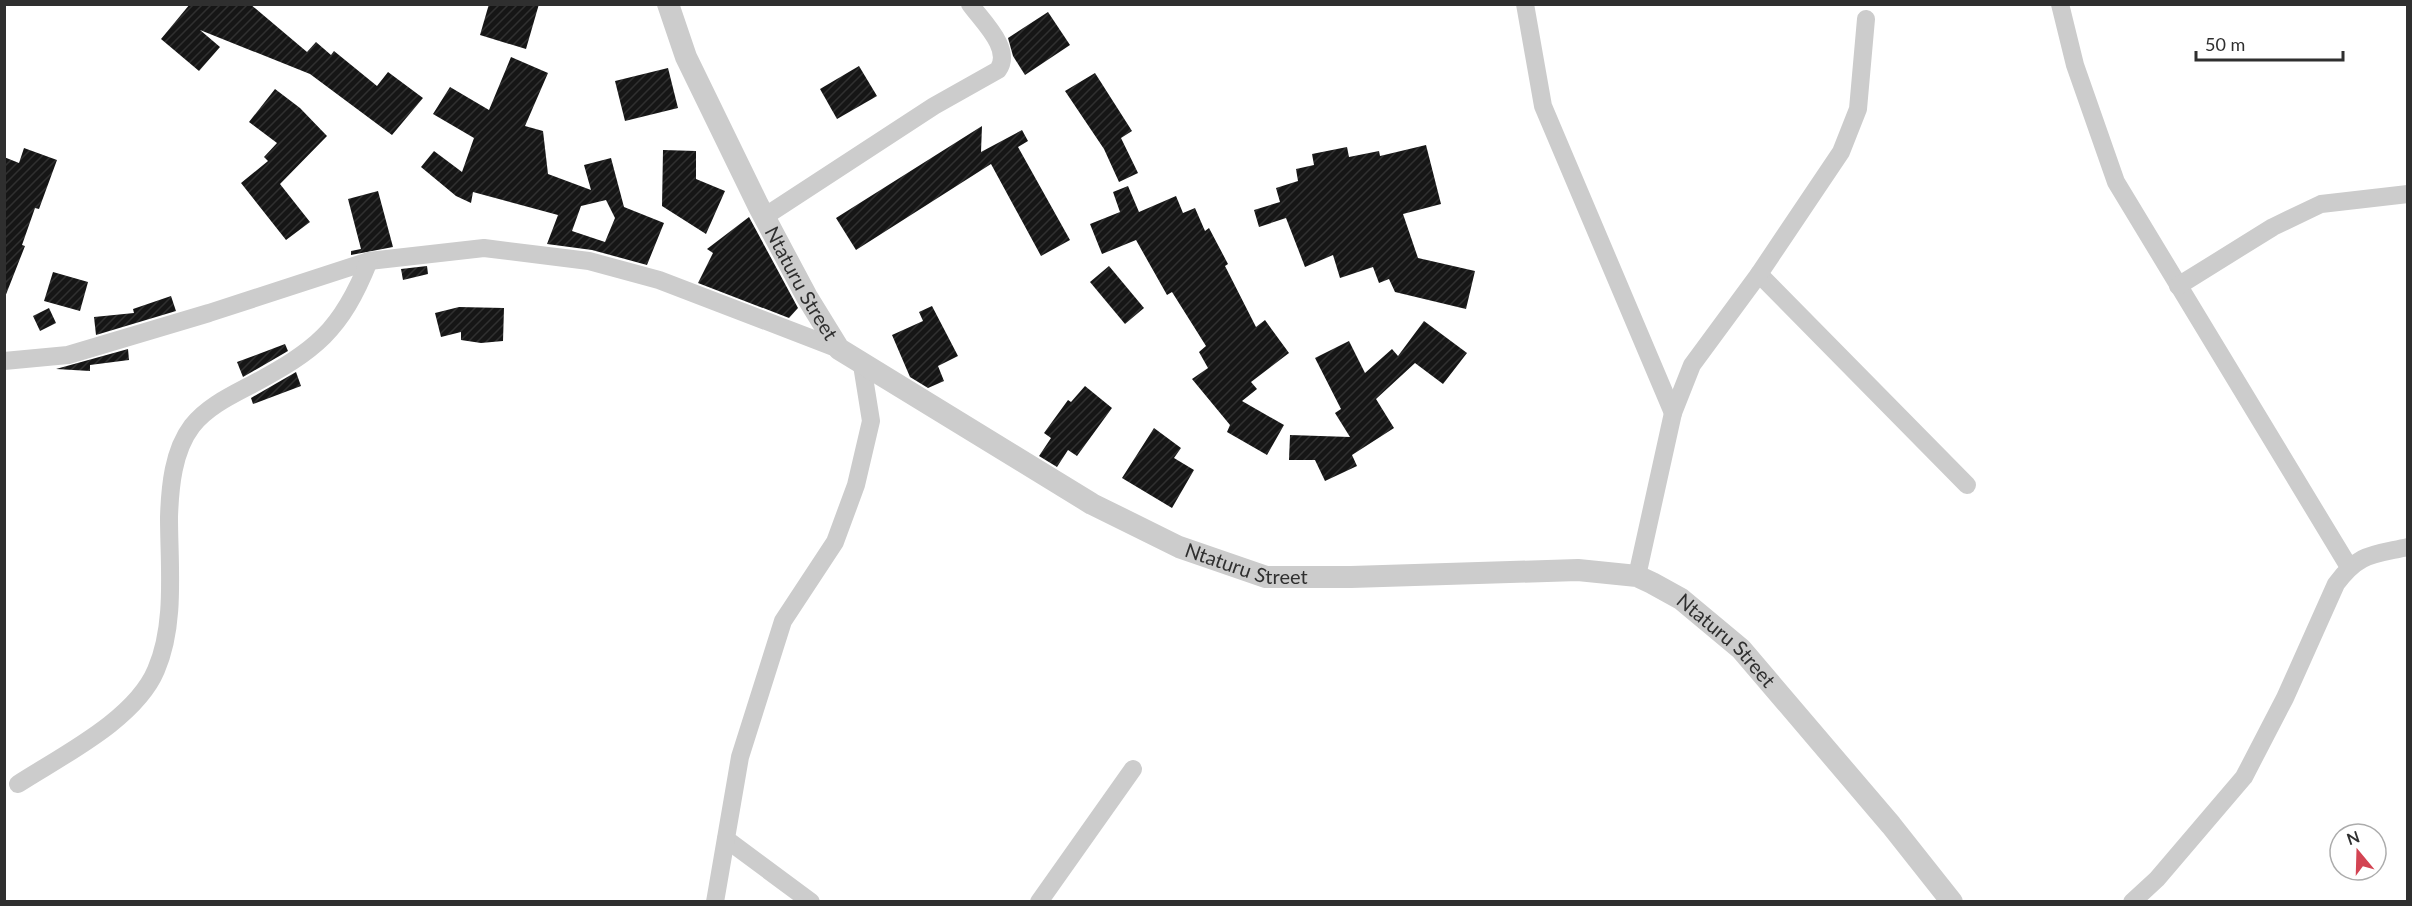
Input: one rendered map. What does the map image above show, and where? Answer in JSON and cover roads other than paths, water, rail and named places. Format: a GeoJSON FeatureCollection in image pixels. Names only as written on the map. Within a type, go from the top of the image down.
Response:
{"type":"FeatureCollection","features":[{"type":"Feature","properties":{"kind":"street","name":"Ntaturu Street"},"geometry":{"type":"LineString","coordinates":[[668,4],[686,57],[764,217],[807,297],[839,349],[1092,504],[1179,547],[1266,577],[1351,577],[1578,570],[1637,576],[1681,599],[1741,648],[1891,825],[1952,902]]}},
{"type":"Feature","properties":{"kind":"street"},"geometry":{"type":"LineString","coordinates":[[764,217],[933,106],[998,70],[1003,59],[1001,48],[970,4]]}},
{"type":"Feature","properties":{"kind":"street"},"geometry":{"type":"LineString","coordinates":[[1525,4],[1543,106],[1673,413]]}},
{"type":"Feature","properties":{"kind":"street"},"geometry":{"type":"LineString","coordinates":[[2060,4],[2075,65],[2115,182],[2349,567]]}},
{"type":"Feature","properties":{"kind":"street"},"geometry":{"type":"LineString","coordinates":[[1637,576],[1673,413],[1692,365],[1806,207],[1845,141],[1858,109],[1866,19]]}},
{"type":"Feature","properties":{"kind":"street"},"geometry":{"type":"LineString","coordinates":[[2178,286],[2273,227],[2321,204],[2408,194]]}},
{"type":"Feature","properties":{"kind":"street"},"geometry":{"type":"LineString","coordinates":[[4,361],[68,355],[209,313],[369,261],[484,248],[589,261],[659,280],[839,349]]}},
{"type":"Feature","properties":{"kind":"street"},"geometry":{"type":"LineString","coordinates":[[18,784],[106,727],[134,702],[156,672],[164,644],[168,611],[170,501],[178,451],[192,426],[214,406],[299,359],[328,332],[355,297],[369,261]]}},
{"type":"Feature","properties":{"kind":"street"},"geometry":{"type":"LineString","coordinates":[[1759,274],[1967,485]]}},
{"type":"Feature","properties":{"kind":"street"},"geometry":{"type":"LineString","coordinates":[[715,902],[740,757],[783,621],[835,542],[856,485],[871,421],[862,365]]}},
{"type":"Feature","properties":{"kind":"street"},"geometry":{"type":"LineString","coordinates":[[2132,902],[2157,879],[2244,777],[2285,698],[2336,584],[2349,567],[2364,556],[2408,547]]}},
{"type":"Feature","properties":{"kind":"street"},"geometry":{"type":"LineString","coordinates":[[1039,902],[1133,769]]}},
{"type":"Feature","properties":{"kind":"street"},"geometry":{"type":"LineString","coordinates":[[726,840],[811,902]]}}]}
